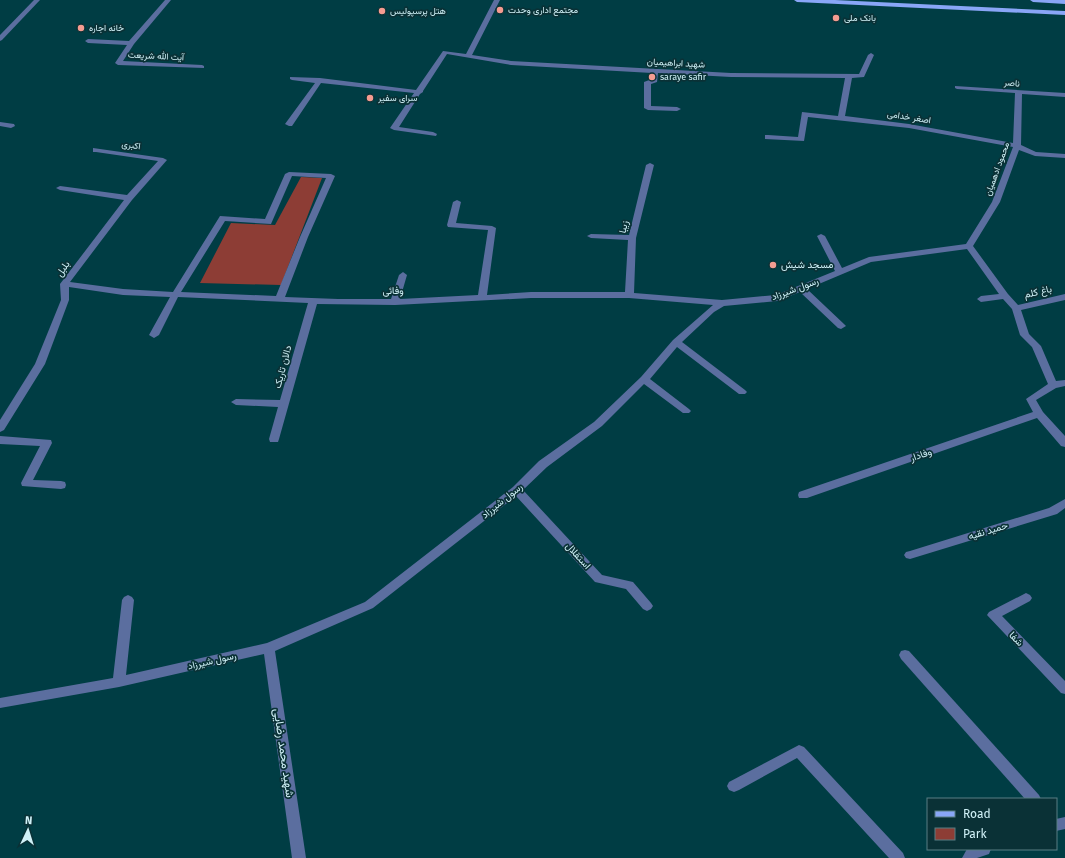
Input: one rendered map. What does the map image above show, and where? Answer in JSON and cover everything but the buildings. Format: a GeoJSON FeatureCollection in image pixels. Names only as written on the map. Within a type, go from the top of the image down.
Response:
{"type":"FeatureCollection","features":[{"type":"Feature","properties":{"kind":"main road"},"geometry":{"type":"LineString","coordinates":[[797,0],[1065,13]]}},
{"type":"Feature","properties":{"kind":"main road"},"geometry":{"type":"LineString","coordinates":[[1032,0],[1065,2]]}},
{"type":"Feature","properties":{"kind":"street"},"geometry":{"type":"LineString","coordinates":[[0,39],[37,0]]}},
{"type":"Feature","properties":{"kind":"street","name":"آیت الله شریعت"},"geometry":{"type":"LineString","coordinates":[[168,0],[131,43],[118,63],[202,67]]}},
{"type":"Feature","properties":{"kind":"street"},"geometry":{"type":"LineString","coordinates":[[468,56],[497,0]]}},
{"type":"Feature","properties":{"kind":"street"},"geometry":{"type":"LineString","coordinates":[[88,41],[131,43]]}},
{"type":"Feature","properties":{"kind":"street","name":"شهید ابراهیمیان"},"geometry":{"type":"LineString","coordinates":[[420,92],[445,52],[511,63],[731,75],[849,76],[862,76],[871,55]]}},
{"type":"Feature","properties":{"kind":"street"},"geometry":{"type":"LineString","coordinates":[[655,71],[656,81],[647,82],[648,108],[677,109]]}},
{"type":"Feature","properties":{"kind":"street"},"geometry":{"type":"LineString","coordinates":[[841,117],[849,76]]}},
{"type":"Feature","properties":{"kind":"street"},"geometry":{"type":"LineString","coordinates":[[292,78],[420,92],[394,128],[434,134]]}},
{"type":"Feature","properties":{"kind":"street"},"geometry":{"type":"LineString","coordinates":[[289,124],[320,80]]}},
{"type":"Feature","properties":{"kind":"street","name":"ناصر"},"geometry":{"type":"LineString","coordinates":[[957,87],[1019,93],[1065,95]]}},
{"type":"Feature","properties":{"kind":"street","name":"محمود ادهمیان"},"geometry":{"type":"LineString","coordinates":[[969,246],[996,202],[1017,146],[1019,93]]}},
{"type":"Feature","properties":{"kind":"street","name":"اصغر خدامی"},"geometry":{"type":"LineString","coordinates":[[768,137],[801,139],[805,114],[909,126],[1017,146],[1035,154],[1065,156]]}},
{"type":"Feature","properties":{"kind":"street"},"geometry":{"type":"LineString","coordinates":[[0,124],[11,126]]}},
{"type":"Feature","properties":{"kind":"street","name":"اکبری"},"geometry":{"type":"LineString","coordinates":[[96,150],[163,160]]}},
{"type":"Feature","properties":{"kind":"street","name":"بلبل"},"geometry":{"type":"LineString","coordinates":[[0,428],[40,364],[65,300],[64,284],[129,198],[163,160]]}},
{"type":"Feature","properties":{"kind":"street","name":"زیبا"},"geometry":{"type":"LineString","coordinates":[[629,296],[632,238],[650,165]]}},
{"type":"Feature","properties":{"kind":"street"},"geometry":{"type":"LineString","coordinates":[[154,335],[176,293],[223,218],[268,222],[288,174],[331,176],[304,237],[280,298]]}},
{"type":"Feature","properties":{"kind":"street"},"geometry":{"type":"LineString","coordinates":[[60,188],[129,198]]}},
{"type":"Feature","properties":{"kind":"street"},"geometry":{"type":"LineString","coordinates":[[457,202],[451,225],[492,228],[482,298]]}},
{"type":"Feature","properties":{"kind":"street"},"geometry":{"type":"LineString","coordinates":[[591,236],[632,238]]}},
{"type":"Feature","properties":{"kind":"street"},"geometry":{"type":"LineString","coordinates":[[821,236],[840,272]]}},
{"type":"Feature","properties":{"kind":"street"},"geometry":{"type":"LineString","coordinates":[[969,246],[1005,296],[1016,308],[1025,334],[1036,346],[1053,385]]}},
{"type":"Feature","properties":{"kind":"street","name":"رسول شیرزاد"},"geometry":{"type":"LineString","coordinates":[[0,703],[119,682],[269,648],[369,605],[517,490],[543,464],[598,424],[644,379],[676,342],[711,310],[722,303],[776,298],[869,260],[969,246]]}},
{"type":"Feature","properties":{"kind":"street"},"geometry":{"type":"LineString","coordinates":[[395,302],[403,275]]}},
{"type":"Feature","properties":{"kind":"street","name":"وفائی"},"geometry":{"type":"LineString","coordinates":[[64,284],[123,292],[176,293],[313,301],[395,302],[531,295],[629,296],[722,303]]}},
{"type":"Feature","properties":{"kind":"street"},"geometry":{"type":"LineString","coordinates":[[801,288],[841,326]]}},
{"type":"Feature","properties":{"kind":"street"},"geometry":{"type":"LineString","coordinates":[[981,299],[1005,296]]}},
{"type":"Feature","properties":{"kind":"street","name":"باغ کلم"},"geometry":{"type":"LineString","coordinates":[[1016,308],[1065,297]]}},
{"type":"Feature","properties":{"kind":"street","name":"دالان تاریک"},"geometry":{"type":"LineString","coordinates":[[274,439],[313,301]]}},
{"type":"Feature","properties":{"kind":"street"},"geometry":{"type":"LineString","coordinates":[[676,342],[742,392]]}},
{"type":"Feature","properties":{"kind":"street"},"geometry":{"type":"LineString","coordinates":[[644,379],[686,411]]}},
{"type":"Feature","properties":{"kind":"street"},"geometry":{"type":"LineString","coordinates":[[1065,383],[1053,385],[1031,399],[1039,414],[1065,443]]}},
{"type":"Feature","properties":{"kind":"street"},"geometry":{"type":"LineString","coordinates":[[236,402],[285,404]]}},
{"type":"Feature","properties":{"kind":"street","name":"وفادار"},"geometry":{"type":"LineString","coordinates":[[803,495],[1039,414]]}},
{"type":"Feature","properties":{"kind":"street"},"geometry":{"type":"LineString","coordinates":[[0,440],[47,443],[26,483],[61,485]]}},
{"type":"Feature","properties":{"kind":"street","name":"استقلال"},"geometry":{"type":"LineString","coordinates":[[517,490],[599,579],[629,585],[647,606]]}},
{"type":"Feature","properties":{"kind":"street","name":"حمید نقیه"},"geometry":{"type":"LineString","coordinates":[[910,555],[1054,511],[1065,504]]}},
{"type":"Feature","properties":{"kind":"street","name":"شفا"},"geometry":{"type":"LineString","coordinates":[[1026,598],[993,615],[1065,689]]}},
{"type":"Feature","properties":{"kind":"street"},"geometry":{"type":"LineString","coordinates":[[119,682],[128,600]]}},
{"type":"Feature","properties":{"kind":"street","name":"شهید محمد رضایی"},"geometry":{"type":"LineString","coordinates":[[269,648],[299,858]]}},
{"type":"Feature","properties":{"kind":"street"},"geometry":{"type":"LineString","coordinates":[[905,655],[1033,798]]}},
{"type":"Feature","properties":{"kind":"street"},"geometry":{"type":"LineString","coordinates":[[734,786],[799,752],[898,858]]}},
{"type":"Feature","properties":{"kind":"street"},"geometry":{"type":"LineString","coordinates":[[969,858],[973,852],[980,850]]}},
{"type":"Feature","properties":{"kind":"green space"},"geometry":{"type":"Polygon","coordinates":[[[301,177],[322,178],[281,285],[200,283],[231,223],[275,225],[301,177]]]}},
{"type":"Feature","properties":{"kind":"place","name":"مجتمع اداری وحدت"},"geometry":{"type":"Point","coordinates":[500,10]}},
{"type":"Feature","properties":{"kind":"place","name":"هتل پرسپولیس"},"geometry":{"type":"Point","coordinates":[382,11]}},
{"type":"Feature","properties":{"kind":"place","name":"بانک ملی"},"geometry":{"type":"Point","coordinates":[836,18]}},
{"type":"Feature","properties":{"kind":"place","name":"خانه اجاره"},"geometry":{"type":"Point","coordinates":[81,28]}},
{"type":"Feature","properties":{"kind":"place","name":"saraye safir"},"geometry":{"type":"Point","coordinates":[652,77]}},
{"type":"Feature","properties":{"kind":"place","name":"سرای سفیر"},"geometry":{"type":"Point","coordinates":[370,98]}},
{"type":"Feature","properties":{"kind":"place","name":"مسجد شیش"},"geometry":{"type":"Point","coordinates":[773,265]}}]}
